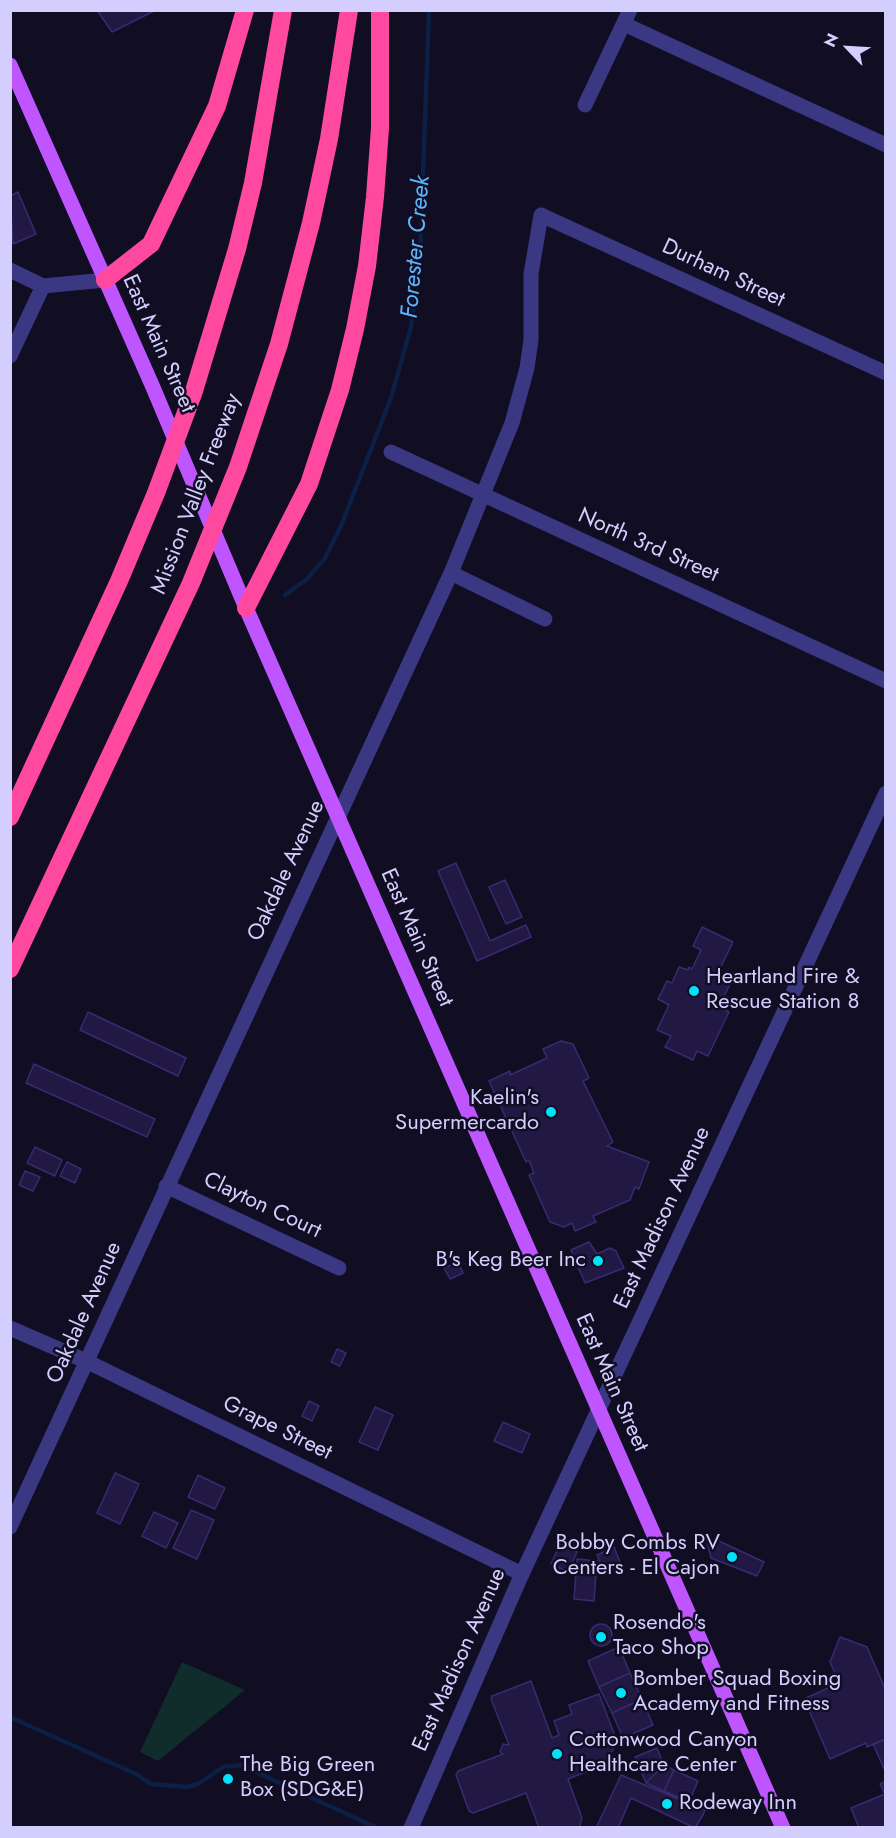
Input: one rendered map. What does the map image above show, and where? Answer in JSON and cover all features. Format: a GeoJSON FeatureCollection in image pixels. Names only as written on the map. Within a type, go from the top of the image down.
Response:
{"type":"FeatureCollection","features":[{"type":"Feature","properties":{"kind":"highway"},"geometry":{"type":"LineString","coordinates":[[105,280],[151,244],[217,106],[244,10]]}},
{"type":"Feature","properties":{"kind":"highway","name":"Mission Valley Freeway"},"geometry":{"type":"LineString","coordinates":[[10,817],[85,657],[156,493],[194,391],[231,270],[253,183],[283,10]]}},
{"type":"Feature","properties":{"kind":"highway","name":"Mission Valley Freeway"},"geometry":{"type":"LineString","coordinates":[[10,969],[191,583],[238,467],[279,344],[311,223],[329,139],[349,10]]}},
{"type":"Feature","properties":{"kind":"highway"},"geometry":{"type":"LineString","coordinates":[[246,608],[309,484],[340,390],[352,340],[367,266],[375,197],[380,128],[380,10]]}},
{"type":"Feature","properties":{"kind":"main road","name":"East Main Street"},"geometry":{"type":"LineString","coordinates":[[10,65],[337,816],[783,1827]]}},
{"type":"Feature","properties":{"kind":"street"},"geometry":{"type":"LineString","coordinates":[[585,105],[627,17],[885,145]]}},
{"type":"Feature","properties":{"kind":"street","name":"Durham Street"},"geometry":{"type":"LineString","coordinates":[[541,215],[885,373]]}},
{"type":"Feature","properties":{"kind":"street","name":"Oakdale Avenue"},"geometry":{"type":"LineString","coordinates":[[10,1527],[451,573],[512,423],[527,368],[532,318],[531,274],[541,215]]}},
{"type":"Feature","properties":{"kind":"street"},"geometry":{"type":"LineString","coordinates":[[10,270],[43,285],[105,280]]}},
{"type":"Feature","properties":{"kind":"street"},"geometry":{"type":"LineString","coordinates":[[10,356],[43,285]]}},
{"type":"Feature","properties":{"kind":"street","name":"North 3rd Street"},"geometry":{"type":"LineString","coordinates":[[391,452],[885,681]]}},
{"type":"Feature","properties":{"kind":"street"},"geometry":{"type":"LineString","coordinates":[[451,573],[545,620]]}},
{"type":"Feature","properties":{"kind":"street","name":"East Madison Avenue"},"geometry":{"type":"LineString","coordinates":[[411,1827],[522,1574],[885,793]]}},
{"type":"Feature","properties":{"kind":"street","name":"Clayton Court"},"geometry":{"type":"LineString","coordinates":[[166,1186],[339,1268]]}},
{"type":"Feature","properties":{"kind":"street","name":"Grape Street"},"geometry":{"type":"LineString","coordinates":[[10,1328],[88,1362],[522,1574]]}},
{"type":"Feature","properties":{"kind":"green space"},"geometry":{"type":"Polygon","coordinates":[[[182,1662],[245,1690],[158,1761],[140,1752],[182,1662]]]}},
{"type":"Feature","properties":{"kind":"building"},"geometry":{"type":"Polygon","coordinates":[[[97,10],[156,10],[112,32],[97,10]]]}},
{"type":"Feature","properties":{"kind":"building"},"geometry":{"type":"Polygon","coordinates":[[[18,192],[36,234],[13,244],[10,196],[18,192]]]}},
{"type":"Feature","properties":{"kind":"building"},"geometry":{"type":"Polygon","coordinates":[[[456,863],[490,941],[526,925],[531,937],[477,961],[438,871],[456,863]]]}},
{"type":"Feature","properties":{"kind":"building"},"geometry":{"type":"Polygon","coordinates":[[[505,880],[522,917],[506,924],[489,887],[505,880]]]}},
{"type":"Feature","properties":{"kind":"building","name":"Heartland Fire & Rescue Station 8"},"geometry":{"type":"Polygon","coordinates":[[[702,927],[733,942],[716,977],[730,984],[719,1007],[729,1012],[708,1056],[697,1051],[693,1060],[665,1047],[671,1036],[657,1030],[669,1005],[658,999],[667,981],[672,983],[679,967],[692,969],[701,950],[693,946],[702,927]]]}},
{"type":"Feature","properties":{"kind":"building"},"geometry":{"type":"Polygon","coordinates":[[[88,1012],[186,1058],[178,1076],[80,1030],[88,1012]]]}},
{"type":"Feature","properties":{"kind":"building","name":"Kaelin's Supermercardo"},"geometry":{"type":"Polygon","coordinates":[[[561,1041],[573,1044],[589,1078],[583,1081],[613,1142],[607,1146],[649,1162],[639,1189],[635,1187],[630,1200],[593,1216],[596,1222],[575,1231],[572,1223],[564,1227],[550,1222],[529,1175],[534,1173],[529,1160],[526,1162],[489,1081],[510,1071],[510,1075],[547,1058],[543,1049],[561,1041]]]}},
{"type":"Feature","properties":{"kind":"building"},"geometry":{"type":"Polygon","coordinates":[[[34,1064],[155,1119],[147,1137],[26,1083],[34,1064]]]}},
{"type":"Feature","properties":{"kind":"building"},"geometry":{"type":"Polygon","coordinates":[[[35,1147],[62,1160],[55,1176],[27,1163],[35,1147]]]}},
{"type":"Feature","properties":{"kind":"building"},"geometry":{"type":"Polygon","coordinates":[[[67,1162],[81,1169],[75,1183],[60,1176],[67,1162]]]}},
{"type":"Feature","properties":{"kind":"building"},"geometry":{"type":"Polygon","coordinates":[[[25,1171],[40,1177],[33,1191],[19,1185],[25,1171]]]}},
{"type":"Feature","properties":{"kind":"building","name":"B's Keg Beer Inc"},"geometry":{"type":"Polygon","coordinates":[[[589,1242],[597,1254],[610,1248],[616,1251],[624,1268],[585,1283],[571,1250],[589,1242]]]}},
{"type":"Feature","properties":{"kind":"building"},"geometry":{"type":"Polygon","coordinates":[[[458,1262],[463,1273],[450,1279],[444,1268],[458,1262]]]}},
{"type":"Feature","properties":{"kind":"building"},"geometry":{"type":"Polygon","coordinates":[[[337,1349],[346,1353],[340,1366],[331,1362],[337,1349]]]}},
{"type":"Feature","properties":{"kind":"building"},"geometry":{"type":"Polygon","coordinates":[[[309,1401],[319,1406],[312,1421],[302,1416],[309,1401]]]}},
{"type":"Feature","properties":{"kind":"building"},"geometry":{"type":"Polygon","coordinates":[[[375,1407],[393,1415],[378,1450],[359,1442],[375,1407]]]}},
{"type":"Feature","properties":{"kind":"building"},"geometry":{"type":"Polygon","coordinates":[[[503,1422],[530,1434],[522,1453],[494,1441],[503,1422]]]}},
{"type":"Feature","properties":{"kind":"building"},"geometry":{"type":"Polygon","coordinates":[[[115,1473],[139,1484],[120,1524],[97,1513],[115,1473]]]}},
{"type":"Feature","properties":{"kind":"building"},"geometry":{"type":"Polygon","coordinates":[[[198,1475],[225,1488],[215,1509],[188,1497],[198,1475]]]}},
{"type":"Feature","properties":{"kind":"building"},"geometry":{"type":"Polygon","coordinates":[[[191,1510],[214,1520],[197,1559],[173,1548],[191,1510]]]}},
{"type":"Feature","properties":{"kind":"building"},"geometry":{"type":"Polygon","coordinates":[[[154,1512],[178,1523],[166,1548],[142,1536],[154,1512]]]}},
{"type":"Feature","properties":{"kind":"building","name":"Bobby Combs RV Centers - El Cajon"},"geometry":{"type":"Polygon","coordinates":[[[718,1538],[719,1541],[764,1562],[757,1576],[711,1558],[707,1542],[718,1538]]]}},
{"type":"Feature","properties":{"kind":"building"},"geometry":{"type":"Polygon","coordinates":[[[560,1544],[577,1552],[568,1572],[551,1564],[560,1544]]]}},
{"type":"Feature","properties":{"kind":"building"},"geometry":{"type":"Polygon","coordinates":[[[614,1547],[622,1567],[605,1575],[597,1555],[614,1547]]]}},
{"type":"Feature","properties":{"kind":"building"},"geometry":{"type":"Polygon","coordinates":[[[577,1559],[597,1561],[596,1573],[576,1572],[577,1559]]]}},
{"type":"Feature","properties":{"kind":"building"},"geometry":{"type":"Polygon","coordinates":[[[576,1572],[596,1573],[594,1601],[574,1599],[576,1572]]]}},
{"type":"Feature","properties":{"kind":"building","name":"Rosendo's Taco Shop"},"geometry":{"type":"Polygon","coordinates":[[[601,1624],[611,1631],[612,1635],[605,1645],[601,1646],[591,1639],[590,1635],[597,1625],[601,1624]]]}},
{"type":"Feature","properties":{"kind":"building"},"geometry":{"type":"Polygon","coordinates":[[[840,1637],[867,1647],[886,1691],[886,1739],[867,1747],[866,1743],[830,1759],[804,1699],[839,1683],[830,1662],[840,1637]]]}},
{"type":"Feature","properties":{"kind":"building"},"geometry":{"type":"Polygon","coordinates":[[[619,1647],[630,1673],[599,1687],[588,1661],[619,1647]]]}},
{"type":"Feature","properties":{"kind":"building","name":"Bomber Squad Boxing Academy and Fitness"},"geometry":{"type":"Polygon","coordinates":[[[630,1673],[642,1699],[612,1713],[599,1687],[630,1673]]]}},
{"type":"Feature","properties":{"kind":"building","name":"Cottonwood Canyon Healthcare Center"},"geometry":{"type":"Polygon","coordinates":[[[531,1681],[552,1738],[559,1735],[554,1721],[572,1714],[569,1705],[599,1694],[617,1741],[606,1764],[568,1779],[582,1818],[579,1828],[539,1828],[526,1793],[473,1813],[469,1811],[456,1775],[458,1771],[503,1754],[500,1752],[503,1744],[509,1745],[491,1699],[492,1696],[531,1681]]]}},
{"type":"Feature","properties":{"kind":"building"},"geometry":{"type":"Polygon","coordinates":[[[642,1699],[653,1725],[623,1738],[612,1713],[642,1699]]]}},
{"type":"Feature","properties":{"kind":"building"},"geometry":{"type":"Polygon","coordinates":[[[886,1739],[886,1773],[873,1744],[886,1739]]]}},
{"type":"Feature","properties":{"kind":"building"},"geometry":{"type":"Polygon","coordinates":[[[657,1748],[664,1765],[646,1783],[635,1757],[657,1748]]]}},
{"type":"Feature","properties":{"kind":"building"},"geometry":{"type":"Polygon","coordinates":[[[664,1765],[674,1770],[664,1791],[646,1783],[664,1765]]]}},
{"type":"Feature","properties":{"kind":"building"},"geometry":{"type":"Polygon","coordinates":[[[674,1770],[698,1781],[689,1802],[664,1791],[674,1770]]]}},
{"type":"Feature","properties":{"kind":"building","name":"Rodeway Inn"},"geometry":{"type":"Polygon","coordinates":[[[621,1775],[705,1810],[703,1815],[695,1828],[631,1798],[618,1828],[596,1828],[621,1775]]]}},
{"type":"Feature","properties":{"kind":"building"},"geometry":{"type":"Polygon","coordinates":[[[886,1781],[886,1828],[859,1828],[851,1808],[885,1794],[880,1784],[886,1781]]]}},
{"type":"Feature","properties":{"kind":"waterway","name":"Forester Creek"},"geometry":{"type":"LineString","coordinates":[[285,595],[307,579],[325,558],[341,526],[391,398],[411,327],[420,257],[429,10]]}},
{"type":"Feature","properties":{"kind":"waterway"},"geometry":{"type":"LineString","coordinates":[[10,1717],[136,1774],[151,1784],[188,1787],[198,1784],[223,1767],[241,1765],[377,1828]]}},
{"type":"Feature","properties":{"kind":"place","name":"Heartland Fire & Rescue Station 8"},"geometry":{"type":"Point","coordinates":[694,991]}},
{"type":"Feature","properties":{"kind":"place","name":"Kaelin's Supermercardo"},"geometry":{"type":"Point","coordinates":[551,1112]}},
{"type":"Feature","properties":{"kind":"place","name":"B's Keg Beer Inc"},"geometry":{"type":"Point","coordinates":[598,1261]}},
{"type":"Feature","properties":{"kind":"place","name":"Bobby Combs RV Centers - El Cajon"},"geometry":{"type":"Point","coordinates":[732,1557]}},
{"type":"Feature","properties":{"kind":"place","name":"Rosendo's Taco Shop"},"geometry":{"type":"Point","coordinates":[601,1637]}},
{"type":"Feature","properties":{"kind":"place","name":"Bomber Squad Boxing Academy and Fitness"},"geometry":{"type":"Point","coordinates":[621,1693]}},
{"type":"Feature","properties":{"kind":"place","name":"Cottonwood Canyon Healthcare Center"},"geometry":{"type":"Point","coordinates":[557,1754]}},
{"type":"Feature","properties":{"kind":"place","name":"The Big Green Box (SDG&E)"},"geometry":{"type":"Point","coordinates":[228,1779]}},
{"type":"Feature","properties":{"kind":"place","name":"Rodeway Inn"},"geometry":{"type":"Point","coordinates":[667,1804]}}]}
